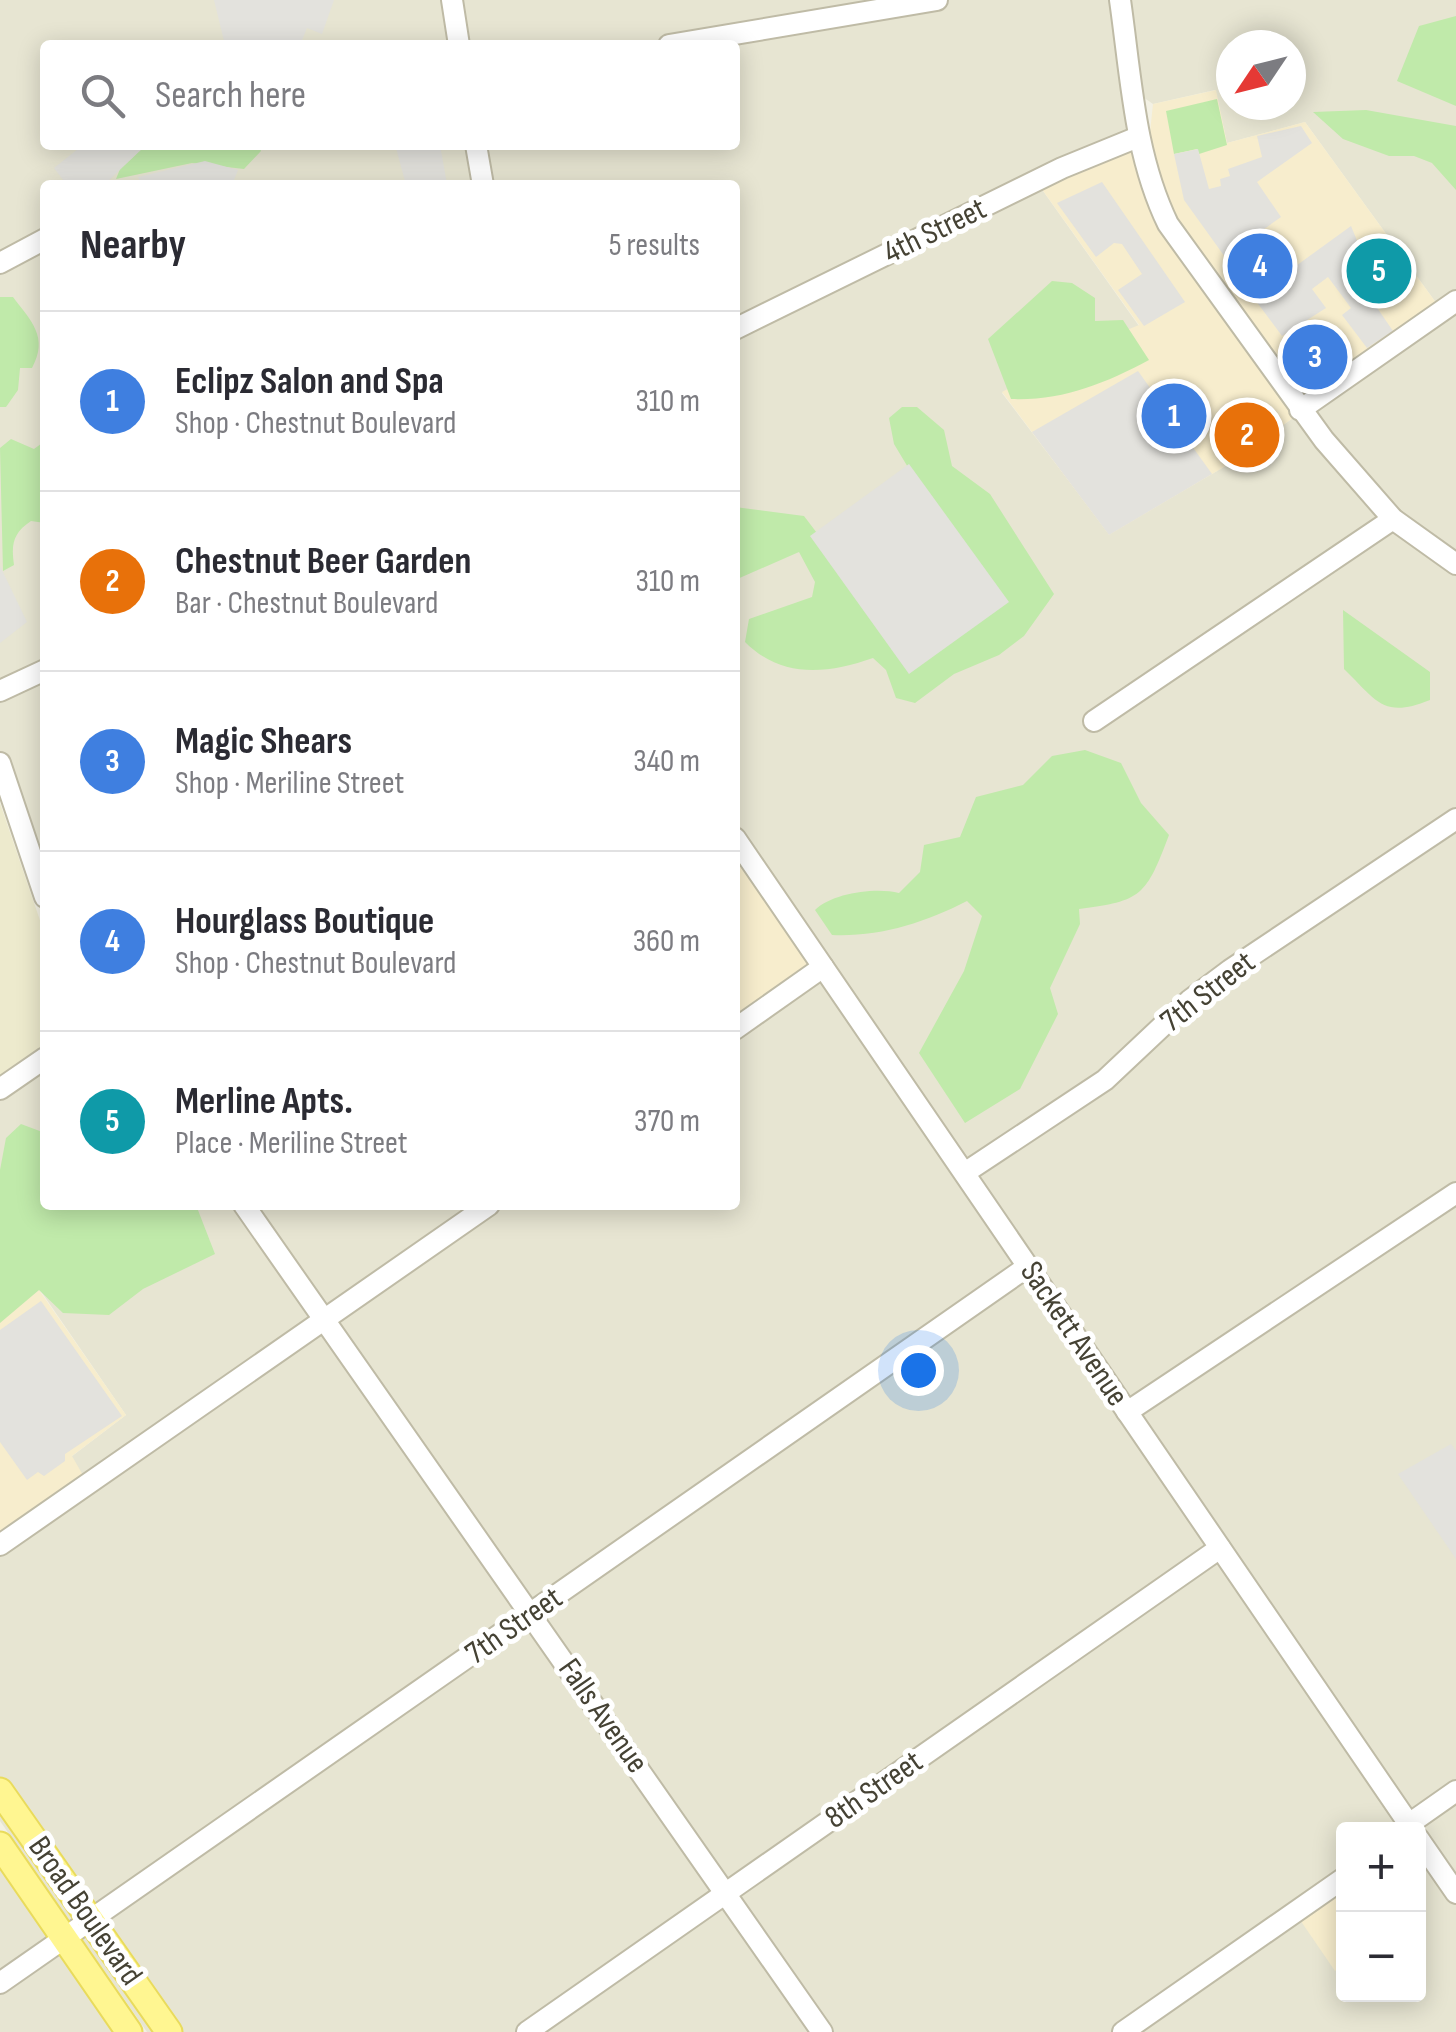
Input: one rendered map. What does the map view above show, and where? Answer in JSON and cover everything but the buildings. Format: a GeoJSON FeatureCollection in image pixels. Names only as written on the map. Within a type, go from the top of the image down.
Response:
{"type":"FeatureCollection","features":[{"type":"Feature","properties":{"kind":"main road","name":"Broad Boulevard"},"geometry":{"type":"LineString","coordinates":[[0,1791],[169,2032]]}},
{"type":"Feature","properties":{"kind":"main road","name":"Broad Boulevard"},"geometry":{"type":"LineString","coordinates":[[0,1845],[129,2032]]}},
{"type":"Feature","properties":{"kind":"street"},"geometry":{"type":"LineString","coordinates":[[452,0],[459,40]]}},
{"type":"Feature","properties":{"kind":"street"},"geometry":{"type":"LineString","coordinates":[[699,40],[938,0]]}},
{"type":"Feature","properties":{"kind":"street"},"geometry":{"type":"LineString","coordinates":[[1120,0],[1138,137],[1154,195],[1168,224],[1300,410],[1393,518],[1456,564]]}},
{"type":"Feature","properties":{"kind":"street","name":"4th Street"},"geometry":{"type":"LineString","coordinates":[[740,327],[1062,168],[1138,137]]}},
{"type":"Feature","properties":{"kind":"street"},"geometry":{"type":"LineString","coordinates":[[477,150],[482,180]]}},
{"type":"Feature","properties":{"kind":"street"},"geometry":{"type":"LineString","coordinates":[[0,263],[40,242]]}},
{"type":"Feature","properties":{"kind":"street"},"geometry":{"type":"LineString","coordinates":[[1300,410],[1456,302]]}},
{"type":"Feature","properties":{"kind":"street"},"geometry":{"type":"LineString","coordinates":[[1094,721],[1393,518]]}},
{"type":"Feature","properties":{"kind":"street"},"geometry":{"type":"LineString","coordinates":[[0,691],[40,672]]}},
{"type":"Feature","properties":{"kind":"street"},"geometry":{"type":"LineString","coordinates":[[0,763],[40,883]]}},
{"type":"Feature","properties":{"kind":"street","name":"7th Street"},"geometry":{"type":"LineString","coordinates":[[966,1172],[1105,1080],[1190,1000],[1230,970],[1456,820]]}},
{"type":"Feature","properties":{"kind":"street","name":"Sackett Avenue"},"geometry":{"type":"LineString","coordinates":[[740,845],[1408,1822]]}},
{"type":"Feature","properties":{"kind":"street"},"geometry":{"type":"LineString","coordinates":[[740,1025],[823,967]]}},
{"type":"Feature","properties":{"kind":"street"},"geometry":{"type":"LineString","coordinates":[[0,1089],[40,1061]]}},
{"type":"Feature","properties":{"kind":"street"},"geometry":{"type":"LineString","coordinates":[[1127,1412],[1456,1193]]}},
{"type":"Feature","properties":{"kind":"street","name":"Falls Avenue"},"geometry":{"type":"LineString","coordinates":[[247,1210],[822,2032]]}},
{"type":"Feature","properties":{"kind":"street"},"geometry":{"type":"LineString","coordinates":[[0,1545],[482,1210]]}},
{"type":"Feature","properties":{"kind":"street","name":"7th Street"},"geometry":{"type":"LineString","coordinates":[[0,1983],[1027,1267]]}},
{"type":"Feature","properties":{"kind":"street","name":"8th Street"},"geometry":{"type":"LineString","coordinates":[[527,2032],[1220,1548]]}},
{"type":"Feature","properties":{"kind":"street"},"geometry":{"type":"LineString","coordinates":[[1422,1822],[1456,1791]]}},
{"type":"Feature","properties":{"kind":"street","name":"Sackett Avenue"},"geometry":{"type":"LineString","coordinates":[[1426,1849],[1456,1893]]}},
{"type":"Feature","properties":{"kind":"street"},"geometry":{"type":"LineString","coordinates":[[1123,2032],[1336,1884]]}},
{"type":"Feature","properties":{"kind":"shaded area"},"geometry":{"type":"Polygon","coordinates":[[[0,0],[1456,0],[1456,2032],[147,2032],[0,1821],[0,1546],[87,1483],[71,1457],[126,1415],[40,1290],[0,1319],[0,1089],[40,1061],[40,1210],[740,1210],[740,180],[40,180],[40,882],[0,763],[0,0]],[[1216,30],[1216,94],[1215,90],[1153,104],[1133,90],[1138,137],[1036,181],[1139,326],[1081,349],[1002,393],[1109,534],[1229,464],[1442,311],[1305,122],[1227,143],[1222,120],[1306,120],[1306,30],[1216,30]]]}},
{"type":"Feature","properties":{"kind":"shaded area"},"geometry":{"type":"Polygon","coordinates":[[[214,0],[334,0],[322,34],[307,28],[302,40],[224,40],[214,0]]]}},
{"type":"Feature","properties":{"kind":"shaded area"},"geometry":{"type":"Polygon","coordinates":[[[1216,90],[1216,120],[1222,120],[1227,143],[1305,122],[1442,311],[1229,464],[1109,535],[1002,392],[1081,349],[1139,325],[1036,181],[1150,132],[1153,104],[1216,90]]]}},
{"type":"Feature","properties":{"kind":"shaded area"},"geometry":{"type":"Polygon","coordinates":[[[1301,126],[1312,143],[1257,182],[1281,217],[1225,257],[1184,200],[1174,154],[1198,149],[1209,189],[1221,186],[1220,179],[1230,176],[1228,169],[1262,157],[1257,136],[1301,126]]]}},
{"type":"Feature","properties":{"kind":"shaded area"},"geometry":{"type":"Polygon","coordinates":[[[77,150],[141,150],[109,180],[63,180],[54,168],[77,150]]]}},
{"type":"Feature","properties":{"kind":"shaded area"},"geometry":{"type":"Polygon","coordinates":[[[397,150],[441,150],[446,180],[405,180],[397,150]]]}},
{"type":"Feature","properties":{"kind":"shaded area"},"geometry":{"type":"Polygon","coordinates":[[[205,161],[238,170],[234,180],[138,177],[205,161]]]}},
{"type":"Feature","properties":{"kind":"shaded area"},"geometry":{"type":"Polygon","coordinates":[[[1102,182],[1185,302],[1144,326],[1118,290],[1142,274],[1122,244],[1114,243],[1096,257],[1057,203],[1102,182]]]}},
{"type":"Feature","properties":{"kind":"shaded area"},"geometry":{"type":"Polygon","coordinates":[[[1351,226],[1363,255],[1353,263],[1363,278],[1358,280],[1393,331],[1367,348],[1342,315],[1351,308],[1328,277],[1312,289],[1326,308],[1282,336],[1253,297],[1351,226]]]}},
{"type":"Feature","properties":{"kind":"shaded area"},"geometry":{"type":"Polygon","coordinates":[[[1138,371],[1212,474],[1109,535],[1032,432],[1138,371]]]}},
{"type":"Feature","properties":{"kind":"shaded area"},"geometry":{"type":"Polygon","coordinates":[[[909,464],[1009,602],[909,674],[810,536],[909,464]]]}},
{"type":"Feature","properties":{"kind":"shaded area"},"geometry":{"type":"Polygon","coordinates":[[[0,566],[27,622],[0,643],[0,566]]]}},
{"type":"Feature","properties":{"kind":"shaded area"},"geometry":{"type":"Polygon","coordinates":[[[0,803],[40,920],[40,1050],[0,1078],[0,803]]]}},
{"type":"Feature","properties":{"kind":"shaded area"},"geometry":{"type":"Polygon","coordinates":[[[740,845],[823,967],[740,1025],[740,845]]]}},
{"type":"Feature","properties":{"kind":"shaded area"},"geometry":{"type":"Polygon","coordinates":[[[39,1290],[126,1415],[72,1456],[88,1484],[0,1546],[0,1319],[39,1290]]]}},
{"type":"Feature","properties":{"kind":"shaded area"},"geometry":{"type":"Polygon","coordinates":[[[41,1301],[122,1416],[65,1454],[65,1461],[44,1476],[38,1472],[27,1480],[0,1442],[0,1330],[41,1301]]]}},
{"type":"Feature","properties":{"kind":"shaded area"},"geometry":{"type":"Polygon","coordinates":[[[1451,1444],[1456,1451],[1456,1559],[1398,1474],[1451,1444]]]}},
{"type":"Feature","properties":{"kind":"shaded area"},"geometry":{"type":"Polygon","coordinates":[[[0,1845],[129,2032],[0,2032],[0,1845]]]}},
{"type":"Feature","properties":{"kind":"shaded area"},"geometry":{"type":"Polygon","coordinates":[[[1336,1886],[1335,1971],[1296,1914],[1336,1886]]]}},
{"type":"Feature","properties":{"kind":"green space"},"geometry":{"type":"Polygon","coordinates":[[[1456,16],[1456,106],[1397,81],[1419,26],[1456,16]]]}},
{"type":"Feature","properties":{"kind":"green space"},"geometry":{"type":"Polygon","coordinates":[[[1216,99],[1216,120],[1222,120],[1227,145],[1199,154],[1197,149],[1174,154],[1166,111],[1216,99]]]}},
{"type":"Feature","properties":{"kind":"green space"},"geometry":{"type":"Polygon","coordinates":[[[1366,110],[1456,126],[1456,190],[1432,163],[1414,156],[1389,156],[1343,139],[1313,112],[1366,110]]]}},
{"type":"Feature","properties":{"kind":"green space"},"geometry":{"type":"Polygon","coordinates":[[[141,150],[261,151],[244,169],[192,163],[116,179],[120,169],[141,150]]]}},
{"type":"Feature","properties":{"kind":"green space"},"geometry":{"type":"Polygon","coordinates":[[[1052,281],[1072,283],[1095,298],[1095,321],[1123,320],[1149,360],[1082,389],[1048,397],[1011,399],[988,339],[1052,281]]]}},
{"type":"Feature","properties":{"kind":"green space"},"geometry":{"type":"Polygon","coordinates":[[[0,297],[13,297],[36,330],[39,347],[32,368],[20,368],[18,390],[6,407],[0,407],[0,297]]]}},
{"type":"Feature","properties":{"kind":"green space"},"geometry":{"type":"Polygon","coordinates":[[[902,407],[917,407],[944,430],[952,466],[990,494],[1054,594],[1024,636],[999,655],[954,674],[915,703],[896,698],[886,670],[873,658],[822,670],[790,668],[759,654],[745,642],[749,619],[812,597],[815,582],[799,552],[740,578],[740,508],[804,516],[820,537],[915,479],[894,444],[889,418],[902,407]]]}},
{"type":"Feature","properties":{"kind":"green space"},"geometry":{"type":"Polygon","coordinates":[[[11,439],[34,449],[40,445],[40,522],[31,521],[20,530],[13,545],[14,565],[3,571],[0,448],[11,439]]]}},
{"type":"Feature","properties":{"kind":"green space"},"geometry":{"type":"Polygon","coordinates":[[[1343,610],[1430,672],[1430,700],[1401,708],[1382,704],[1344,669],[1343,610]]]}},
{"type":"Feature","properties":{"kind":"green space"},"geometry":{"type":"Polygon","coordinates":[[[1085,750],[1121,763],[1141,803],[1169,835],[1154,871],[1139,892],[1116,903],[1079,909],[1080,924],[1050,988],[1058,1014],[1020,1089],[965,1123],[919,1053],[964,971],[982,916],[967,901],[901,927],[867,934],[832,935],[815,910],[832,899],[855,893],[899,893],[920,872],[924,845],[960,837],[976,797],[1023,785],[1052,756],[1085,750]]]}},
{"type":"Feature","properties":{"kind":"green space"},"geometry":{"type":"Polygon","coordinates":[[[21,1124],[40,1131],[40,1210],[198,1210],[215,1254],[143,1289],[109,1315],[63,1313],[39,1290],[0,1323],[0,1170],[6,1138],[21,1124]]]}},
{"type":"Feature","properties":{"kind":"place","name":"Hourglass Boutique"},"geometry":{"type":"Point","coordinates":[1260,266]}},
{"type":"Feature","properties":{"kind":"place","name":"Merline Apts."},"geometry":{"type":"Point","coordinates":[1379,271]}},
{"type":"Feature","properties":{"kind":"place","name":"Magic Shears"},"geometry":{"type":"Point","coordinates":[1315,357]}},
{"type":"Feature","properties":{"kind":"place","name":"Eclipz Salon and Spa"},"geometry":{"type":"Point","coordinates":[1174,416]}},
{"type":"Feature","properties":{"kind":"place","name":"Chestnut Beer Garden"},"geometry":{"type":"Point","coordinates":[1247,435]}}]}
